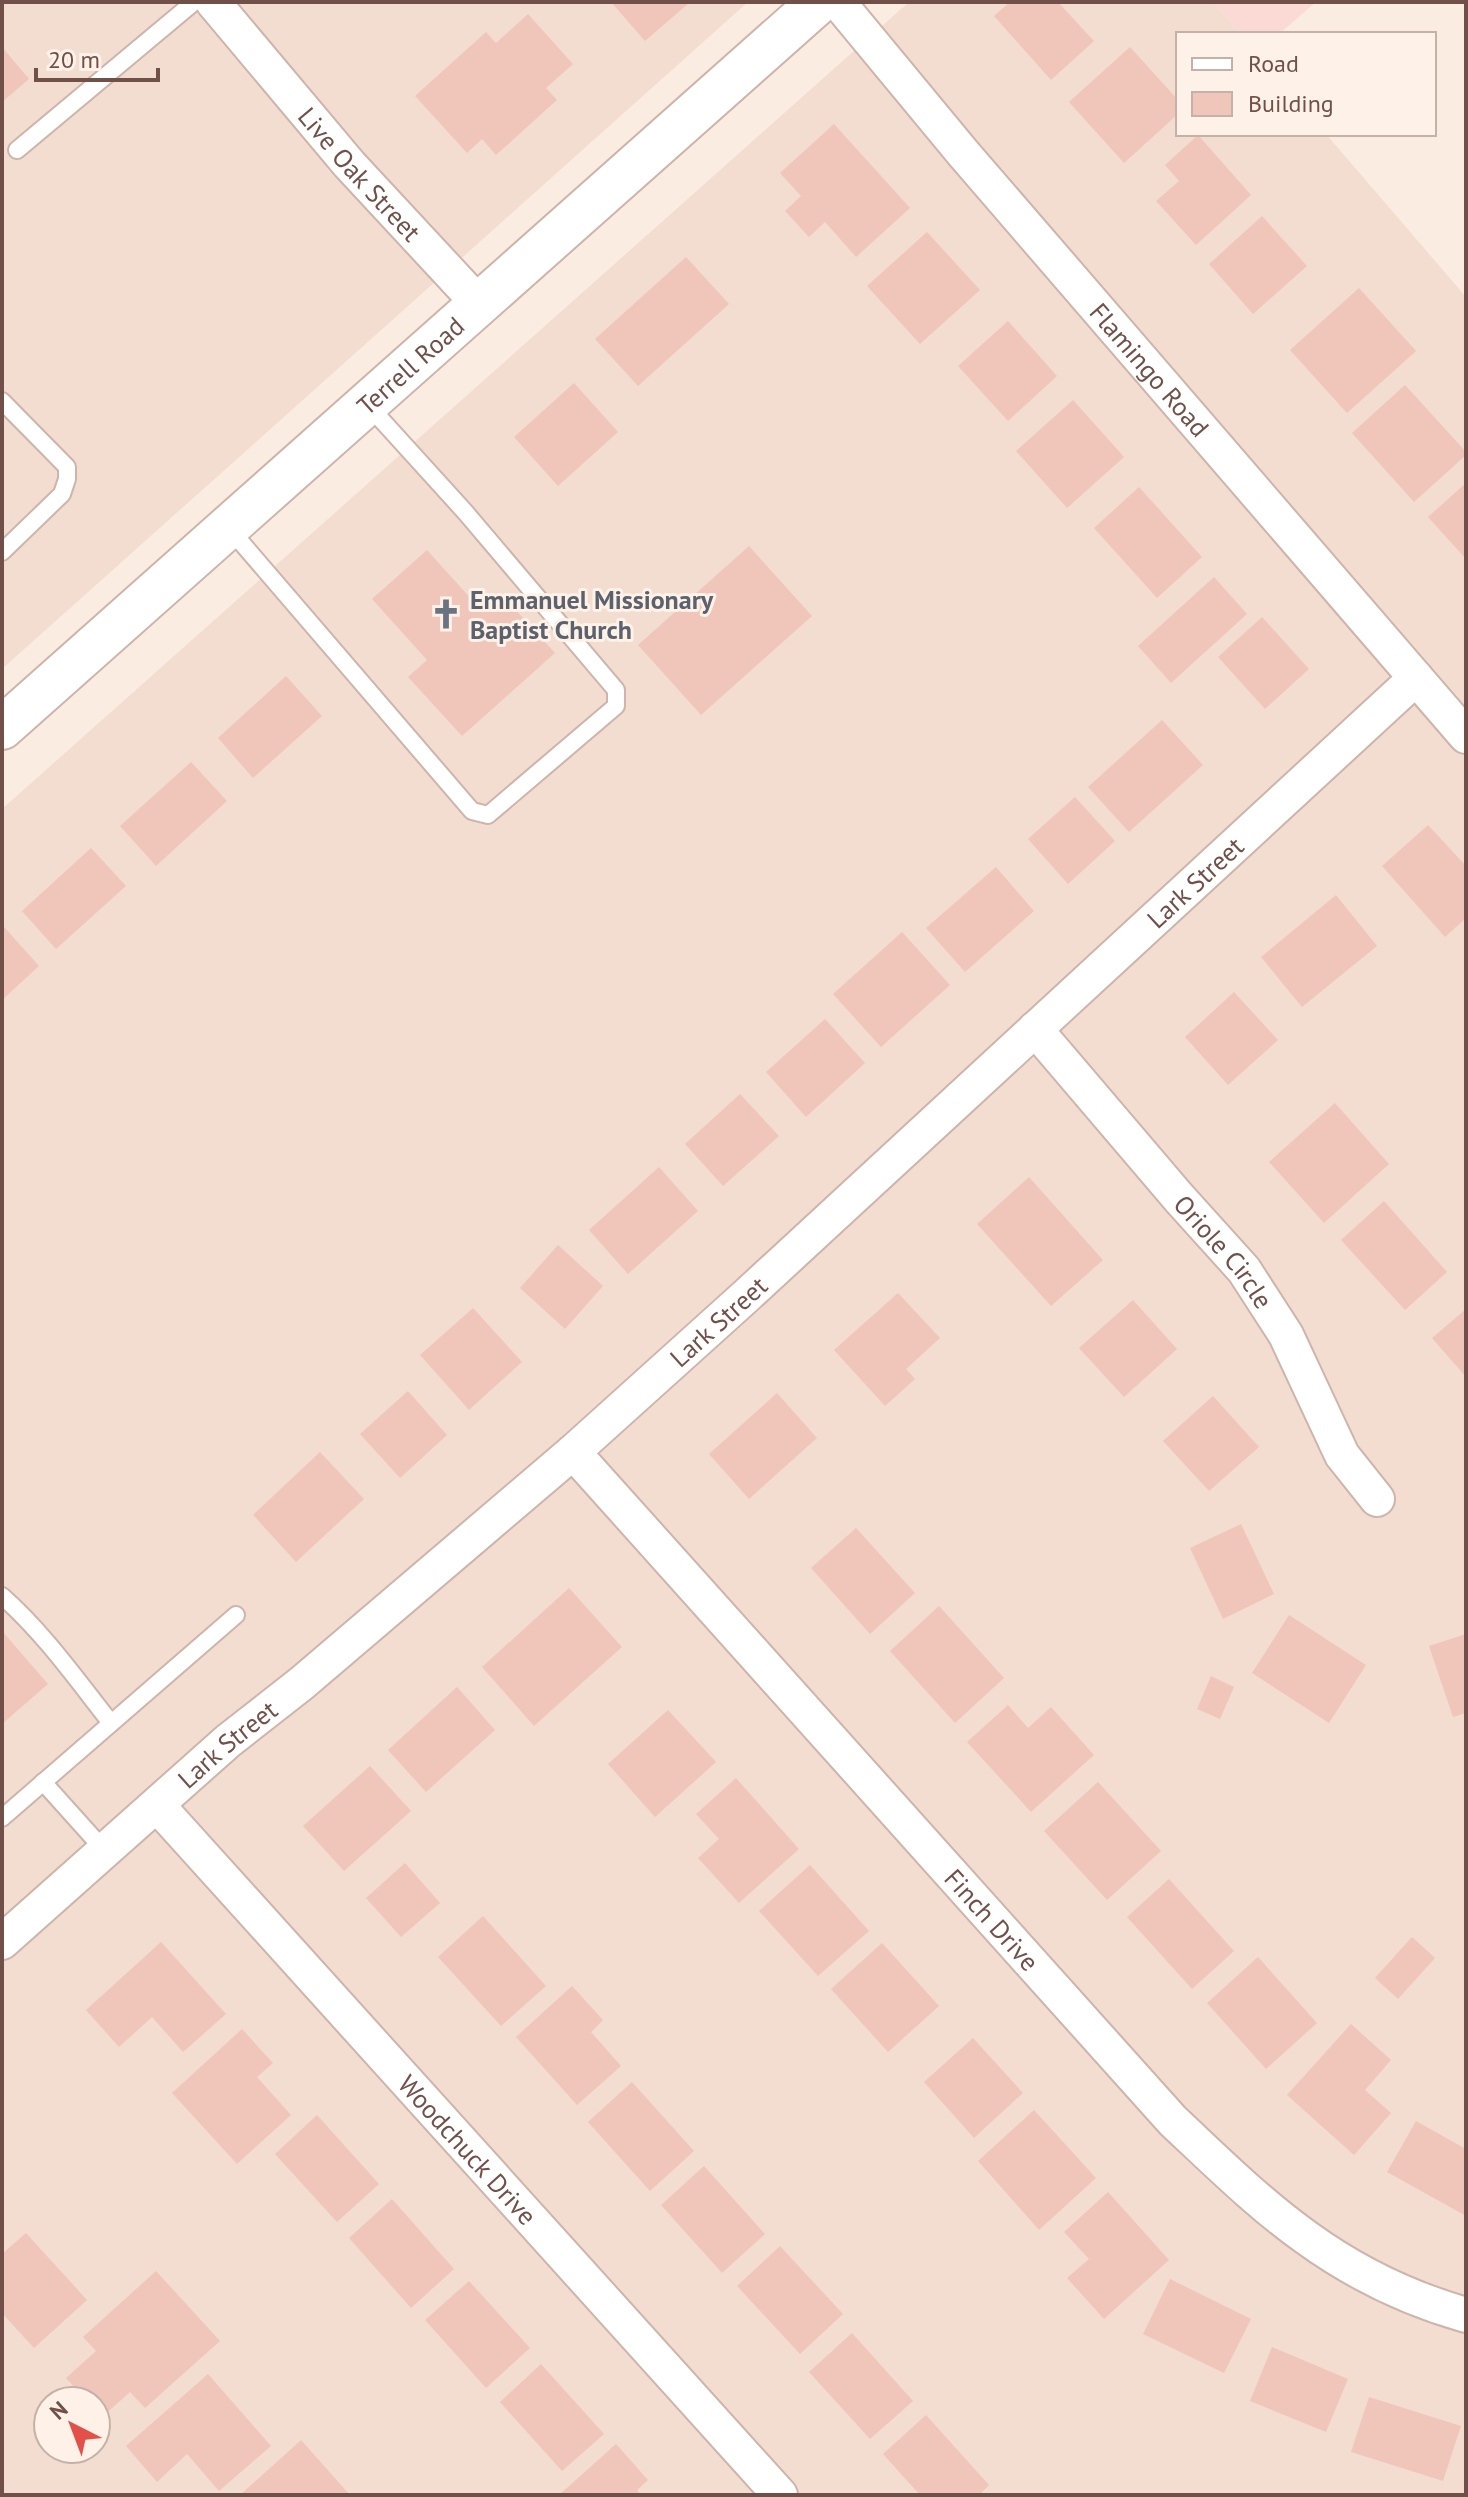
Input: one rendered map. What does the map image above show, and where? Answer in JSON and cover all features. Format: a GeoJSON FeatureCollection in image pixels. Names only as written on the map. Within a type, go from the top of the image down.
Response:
{"type":"FeatureCollection","features":[{"type":"Feature","properties":{"kind":"street","name":"Live Oak Street"},"geometry":{"type":"LineString","coordinates":[[213,2],[349,164],[479,304]]}},
{"type":"Feature","properties":{"kind":"street","name":"Terrell Road"},"geometry":{"type":"LineString","coordinates":[[2,728],[819,2]]}},
{"type":"Feature","properties":{"kind":"street","name":"Flamingo Road"},"geometry":{"type":"LineString","coordinates":[[838,2],[973,165],[1466,736]]}},
{"type":"Feature","properties":{"kind":"street","name":"Lark Street"},"geometry":{"type":"LineString","coordinates":[[2,1942],[228,1741],[302,1683],[573,1452],[1416,678]]}},
{"type":"Feature","properties":{"kind":"street","name":"Oriole Circle"},"geometry":{"type":"LineString","coordinates":[[1035,1029],[1244,1270],[1286,1335],[1342,1455],[1377,1499]]}},
{"type":"Feature","properties":{"kind":"street","name":"Finch Drive"},"geometry":{"type":"LineString","coordinates":[[573,1452],[1173,2121],[1265,2206],[1308,2239],[1369,2276],[1433,2305],[1466,2315]]}},
{"type":"Feature","properties":{"kind":"street","name":"Woodchuck Drive"},"geometry":{"type":"LineString","coordinates":[[157,1805],[780,2495]]}},
{"type":"Feature","properties":{"kind":"lane"},"geometry":{"type":"LineString","coordinates":[[17,150],[194,2]]}},
{"type":"Feature","properties":{"kind":"lane"},"geometry":{"type":"LineString","coordinates":[[2,401],[67,467],[62,494],[2,552]]}},
{"type":"Feature","properties":{"kind":"lane"},"geometry":{"type":"LineString","coordinates":[[228,527],[472,811],[488,815],[616,706],[616,690],[466,513],[367,404]]}},
{"type":"Feature","properties":{"kind":"lane"},"geometry":{"type":"LineString","coordinates":[[2,1596],[68,1669],[111,1723]]}},
{"type":"Feature","properties":{"kind":"lane"},"geometry":{"type":"LineString","coordinates":[[2,1818],[236,1615]]}},
{"type":"Feature","properties":{"kind":"lane"},"geometry":{"type":"LineString","coordinates":[[43,1782],[105,1851]]}},
{"type":"Feature","properties":{"kind":"shaded area"},"geometry":{"type":"Polygon","coordinates":[[[2,2],[748,2],[2,669],[2,2]]]}},
{"type":"Feature","properties":{"kind":"shaded area"},"geometry":{"type":"Polygon","coordinates":[[[909,2],[1213,2],[1239,32],[1176,32],[1176,136],[1328,136],[1466,297],[1466,2495],[2,2495],[2,809],[909,2]]]}},
{"type":"Feature","properties":{"kind":"shaded area"},"geometry":{"type":"Polygon","coordinates":[[[1213,2],[1316,2],[1281,32],[1239,32],[1213,2]]]}},
{"type":"Feature","properties":{"kind":"building"},"geometry":{"type":"Polygon","coordinates":[[[611,2],[690,2],[645,41],[611,2]]]}},
{"type":"Feature","properties":{"kind":"building"},"geometry":{"type":"Polygon","coordinates":[[[1010,2],[1058,2],[1094,41],[1051,80],[994,16],[1010,2]]]}},
{"type":"Feature","properties":{"kind":"building"},"geometry":{"type":"Polygon","coordinates":[[[528,14],[573,64],[546,88],[557,100],[496,155],[482,139],[467,153],[415,96],[486,32],[496,43],[528,14]]]}},
{"type":"Feature","properties":{"kind":"building"},"geometry":{"type":"Polygon","coordinates":[[[2,47],[29,79],[2,102],[2,47]]]}},
{"type":"Feature","properties":{"kind":"building"},"geometry":{"type":"Polygon","coordinates":[[[1130,47],[1176,98],[1176,116],[1124,163],[1069,102],[1130,47]]]}},
{"type":"Feature","properties":{"kind":"building"},"geometry":{"type":"Polygon","coordinates":[[[834,124],[910,208],[856,257],[825,222],[809,237],[785,211],[801,196],[780,173],[834,124]]]}},
{"type":"Feature","properties":{"kind":"building"},"geometry":{"type":"Polygon","coordinates":[[[1199,136],[1251,195],[1196,245],[1156,201],[1179,181],[1165,165],[1199,136]]]}},
{"type":"Feature","properties":{"kind":"building"},"geometry":{"type":"Polygon","coordinates":[[[1262,216],[1307,266],[1253,314],[1209,264],[1262,216]]]}},
{"type":"Feature","properties":{"kind":"building"},"geometry":{"type":"Polygon","coordinates":[[[927,232],[980,290],[920,344],[867,286],[927,232]]]}},
{"type":"Feature","properties":{"kind":"building"},"geometry":{"type":"Polygon","coordinates":[[[686,257],[729,304],[638,386],[595,339],[686,257]]]}},
{"type":"Feature","properties":{"kind":"building"},"geometry":{"type":"Polygon","coordinates":[[[1359,288],[1416,351],[1347,413],[1290,350],[1359,288]]]}},
{"type":"Feature","properties":{"kind":"building"},"geometry":{"type":"Polygon","coordinates":[[[1008,321],[1057,376],[1008,421],[958,366],[1008,321]]]}},
{"type":"Feature","properties":{"kind":"building"},"geometry":{"type":"Polygon","coordinates":[[[574,383],[618,432],[558,486],[514,437],[574,383]]]}},
{"type":"Feature","properties":{"kind":"building"},"geometry":{"type":"Polygon","coordinates":[[[1405,385],[1466,452],[1414,502],[1352,433],[1405,385]]]}},
{"type":"Feature","properties":{"kind":"building"},"geometry":{"type":"Polygon","coordinates":[[[1073,400],[1124,457],[1067,508],[1016,451],[1073,400]]]}},
{"type":"Feature","properties":{"kind":"building"},"geometry":{"type":"Polygon","coordinates":[[[1466,483],[1466,559],[1428,517],[1466,483]]]}},
{"type":"Feature","properties":{"kind":"building"},"geometry":{"type":"Polygon","coordinates":[[[1139,487],[1202,557],[1157,598],[1094,528],[1139,487]]]}},
{"type":"Feature","properties":{"kind":"building"},"geometry":{"type":"Polygon","coordinates":[[[749,546],[812,616],[701,715],[638,645],[749,546]]]}},
{"type":"Feature","properties":{"kind":"building"},"geometry":{"type":"Polygon","coordinates":[[[427,550],[483,612],[502,595],[555,653],[462,736],[408,677],[427,660],[372,599],[427,550]]]}},
{"type":"Feature","properties":{"kind":"building"},"geometry":{"type":"Polygon","coordinates":[[[1214,577],[1247,614],[1171,683],[1138,646],[1214,577]]]}},
{"type":"Feature","properties":{"kind":"building"},"geometry":{"type":"Polygon","coordinates":[[[1262,617],[1309,669],[1265,709],[1218,657],[1262,617]]]}},
{"type":"Feature","properties":{"kind":"building"},"geometry":{"type":"Polygon","coordinates":[[[286,676],[322,716],[253,778],[218,738],[286,676]]]}},
{"type":"Feature","properties":{"kind":"building"},"geometry":{"type":"Polygon","coordinates":[[[1162,720],[1203,765],[1129,832],[1088,787],[1162,720]]]}},
{"type":"Feature","properties":{"kind":"building"},"geometry":{"type":"Polygon","coordinates":[[[191,762],[227,801],[156,866],[120,826],[191,762]]]}},
{"type":"Feature","properties":{"kind":"building"},"geometry":{"type":"Polygon","coordinates":[[[1075,797],[1115,841],[1068,884],[1028,839],[1075,797]]]}},
{"type":"Feature","properties":{"kind":"building"},"geometry":{"type":"Polygon","coordinates":[[[1428,825],[1466,866],[1466,918],[1445,937],[1382,866],[1428,825]]]}},
{"type":"Feature","properties":{"kind":"building"},"geometry":{"type":"Polygon","coordinates":[[[91,848],[126,886],[56,949],[22,911],[91,848]]]}},
{"type":"Feature","properties":{"kind":"building"},"geometry":{"type":"Polygon","coordinates":[[[996,867],[1034,911],[965,972],[926,928],[996,867]]]}},
{"type":"Feature","properties":{"kind":"building"},"geometry":{"type":"Polygon","coordinates":[[[1336,895],[1377,946],[1302,1007],[1261,957],[1336,895]]]}},
{"type":"Feature","properties":{"kind":"building"},"geometry":{"type":"Polygon","coordinates":[[[4,927],[39,966],[2,1000],[2,929],[4,927]]]}},
{"type":"Feature","properties":{"kind":"building"},"geometry":{"type":"Polygon","coordinates":[[[902,932],[950,985],[881,1047],[833,994],[902,932]]]}},
{"type":"Feature","properties":{"kind":"building"},"geometry":{"type":"Polygon","coordinates":[[[1234,992],[1278,1040],[1228,1085],[1185,1037],[1234,992]]]}},
{"type":"Feature","properties":{"kind":"building"},"geometry":{"type":"Polygon","coordinates":[[[825,1019],[865,1063],[806,1117],[766,1072],[825,1019]]]}},
{"type":"Feature","properties":{"kind":"building"},"geometry":{"type":"Polygon","coordinates":[[[740,1094],[779,1136],[723,1186],[685,1144],[740,1094]]]}},
{"type":"Feature","properties":{"kind":"building"},"geometry":{"type":"Polygon","coordinates":[[[1335,1103],[1389,1164],[1324,1223],[1269,1162],[1335,1103]]]}},
{"type":"Feature","properties":{"kind":"building"},"geometry":{"type":"Polygon","coordinates":[[[659,1167],[698,1211],[628,1274],[589,1230],[659,1167]]]}},
{"type":"Feature","properties":{"kind":"building"},"geometry":{"type":"Polygon","coordinates":[[[1029,1177],[1103,1260],[1051,1306],[977,1224],[1029,1177]]]}},
{"type":"Feature","properties":{"kind":"building"},"geometry":{"type":"Polygon","coordinates":[[[1384,1201],[1447,1272],[1405,1310],[1341,1240],[1384,1201]]]}},
{"type":"Feature","properties":{"kind":"building"},"geometry":{"type":"Polygon","coordinates":[[[558,1245],[603,1286],[565,1329],[520,1288],[558,1245]]]}},
{"type":"Feature","properties":{"kind":"building"},"geometry":{"type":"Polygon","coordinates":[[[898,1293],[940,1338],[906,1369],[915,1379],[885,1406],[834,1350],[898,1293]]]}},
{"type":"Feature","properties":{"kind":"building"},"geometry":{"type":"Polygon","coordinates":[[[1133,1300],[1177,1349],[1124,1397],[1079,1348],[1133,1300]]]}},
{"type":"Feature","properties":{"kind":"building"},"geometry":{"type":"Polygon","coordinates":[[[473,1308],[522,1362],[469,1410],[420,1355],[473,1308]]]}},
{"type":"Feature","properties":{"kind":"building"},"geometry":{"type":"Polygon","coordinates":[[[1466,1309],[1466,1377],[1432,1338],[1466,1309]]]}},
{"type":"Feature","properties":{"kind":"building"},"geometry":{"type":"Polygon","coordinates":[[[408,1391],[447,1435],[400,1478],[360,1434],[408,1391]]]}},
{"type":"Feature","properties":{"kind":"building"},"geometry":{"type":"Polygon","coordinates":[[[777,1393],[817,1438],[749,1499],[709,1454],[777,1393]]]}},
{"type":"Feature","properties":{"kind":"building"},"geometry":{"type":"Polygon","coordinates":[[[1213,1396],[1259,1447],[1209,1491],[1163,1441],[1213,1396]]]}},
{"type":"Feature","properties":{"kind":"building"},"geometry":{"type":"Polygon","coordinates":[[[320,1452],[364,1499],[296,1562],[253,1515],[320,1452]]]}},
{"type":"Feature","properties":{"kind":"building"},"geometry":{"type":"Polygon","coordinates":[[[1241,1524],[1274,1594],[1223,1619],[1190,1548],[1241,1524]]]}},
{"type":"Feature","properties":{"kind":"building"},"geometry":{"type":"Polygon","coordinates":[[[856,1528],[915,1593],[870,1634],[811,1568],[856,1528]]]}},
{"type":"Feature","properties":{"kind":"building"},"geometry":{"type":"Polygon","coordinates":[[[569,1588],[622,1647],[534,1726],[482,1667],[569,1588]]]}},
{"type":"Feature","properties":{"kind":"building"},"geometry":{"type":"Polygon","coordinates":[[[939,1606],[1004,1678],[955,1723],[890,1651],[939,1606]]]}},
{"type":"Feature","properties":{"kind":"building"},"geometry":{"type":"Polygon","coordinates":[[[1289,1615],[1366,1665],[1329,1723],[1252,1673],[1289,1615]]]}},
{"type":"Feature","properties":{"kind":"building"},"geometry":{"type":"Polygon","coordinates":[[[2,1631],[48,1684],[2,1724],[2,1631]]]}},
{"type":"Feature","properties":{"kind":"building"},"geometry":{"type":"Polygon","coordinates":[[[1466,1634],[1466,1713],[1453,1717],[1429,1646],[1466,1634]]]}},
{"type":"Feature","properties":{"kind":"building"},"geometry":{"type":"Polygon","coordinates":[[[1211,1676],[1234,1687],[1220,1719],[1197,1709],[1211,1676]]]}},
{"type":"Feature","properties":{"kind":"building"},"geometry":{"type":"Polygon","coordinates":[[[457,1687],[495,1730],[426,1792],[388,1750],[457,1687]]]}},
{"type":"Feature","properties":{"kind":"building"},"geometry":{"type":"Polygon","coordinates":[[[1008,1705],[1028,1728],[1051,1707],[1094,1755],[1031,1812],[967,1742],[1008,1705]]]}},
{"type":"Feature","properties":{"kind":"building"},"geometry":{"type":"Polygon","coordinates":[[[668,1710],[716,1762],[655,1817],[608,1764],[668,1710]]]}},
{"type":"Feature","properties":{"kind":"building"},"geometry":{"type":"Polygon","coordinates":[[[370,1766],[411,1811],[344,1871],[303,1826],[370,1766]]]}},
{"type":"Feature","properties":{"kind":"building"},"geometry":{"type":"Polygon","coordinates":[[[736,1778],[799,1849],[739,1903],[698,1858],[719,1839],[696,1814],[736,1778]]]}},
{"type":"Feature","properties":{"kind":"building"},"geometry":{"type":"Polygon","coordinates":[[[1098,1782],[1161,1851],[1107,1900],[1044,1831],[1098,1782]]]}},
{"type":"Feature","properties":{"kind":"building"},"geometry":{"type":"Polygon","coordinates":[[[405,1863],[440,1903],[401,1937],[366,1898],[405,1863]]]}},
{"type":"Feature","properties":{"kind":"building"},"geometry":{"type":"Polygon","coordinates":[[[810,1865],[869,1931],[818,1976],[759,1911],[810,1865]]]}},
{"type":"Feature","properties":{"kind":"building"},"geometry":{"type":"Polygon","coordinates":[[[1169,1879],[1234,1951],[1192,1989],[1127,1917],[1169,1879]]]}},
{"type":"Feature","properties":{"kind":"building"},"geometry":{"type":"Polygon","coordinates":[[[483,1916],[546,1986],[501,2026],[438,1957],[483,1916]]]}},
{"type":"Feature","properties":{"kind":"building"},"geometry":{"type":"Polygon","coordinates":[[[1412,1937],[1435,1958],[1398,1999],[1375,1978],[1412,1937]]]}},
{"type":"Feature","properties":{"kind":"building"},"geometry":{"type":"Polygon","coordinates":[[[161,1942],[226,2014],[183,2052],[152,2017],[119,2047],[86,2010],[161,1942]]]}},
{"type":"Feature","properties":{"kind":"building"},"geometry":{"type":"Polygon","coordinates":[[[882,1943],[939,2006],[888,2052],[831,1989],[882,1943]]]}},
{"type":"Feature","properties":{"kind":"building"},"geometry":{"type":"Polygon","coordinates":[[[1258,1957],[1317,2023],[1266,2069],[1207,2003],[1258,1957]]]}},
{"type":"Feature","properties":{"kind":"building"},"geometry":{"type":"Polygon","coordinates":[[[572,1986],[603,2020],[591,2032],[621,2066],[577,2105],[516,2037],[572,1986]]]}},
{"type":"Feature","properties":{"kind":"building"},"geometry":{"type":"Polygon","coordinates":[[[1351,2024],[1391,2060],[1365,2090],[1391,2113],[1354,2155],[1287,2095],[1351,2024]]]}},
{"type":"Feature","properties":{"kind":"building"},"geometry":{"type":"Polygon","coordinates":[[[242,2029],[273,2063],[257,2077],[291,2115],[237,2164],[172,2093],[242,2029]]]}},
{"type":"Feature","properties":{"kind":"building"},"geometry":{"type":"Polygon","coordinates":[[[973,2038],[1023,2093],[974,2138],[924,2082],[973,2038]]]}},
{"type":"Feature","properties":{"kind":"building"},"geometry":{"type":"Polygon","coordinates":[[[632,2082],[694,2151],[650,2191],[588,2122],[632,2082]]]}},
{"type":"Feature","properties":{"kind":"building"},"geometry":{"type":"Polygon","coordinates":[[[1034,2110],[1096,2178],[1039,2230],[978,2161],[1034,2110]]]}},
{"type":"Feature","properties":{"kind":"building"},"geometry":{"type":"Polygon","coordinates":[[[317,2115],[379,2184],[337,2222],[275,2154],[317,2115]]]}},
{"type":"Feature","properties":{"kind":"building"},"geometry":{"type":"Polygon","coordinates":[[[1416,2121],[1466,2149],[1466,2216],[1387,2172],[1416,2121]]]}},
{"type":"Feature","properties":{"kind":"building"},"geometry":{"type":"Polygon","coordinates":[[[704,2166],[765,2234],[722,2273],[661,2205],[704,2166]]]}},
{"type":"Feature","properties":{"kind":"building"},"geometry":{"type":"Polygon","coordinates":[[[1108,2192],[1169,2260],[1104,2319],[1067,2278],[1089,2259],[1064,2232],[1108,2192]]]}},
{"type":"Feature","properties":{"kind":"building"},"geometry":{"type":"Polygon","coordinates":[[[392,2199],[454,2269],[411,2308],[349,2238],[392,2199]]]}},
{"type":"Feature","properties":{"kind":"building"},"geometry":{"type":"Polygon","coordinates":[[[26,2233],[87,2300],[34,2348],[2,2313],[2,2254],[26,2233]]]}},
{"type":"Feature","properties":{"kind":"building"},"geometry":{"type":"Polygon","coordinates":[[[780,2246],[843,2314],[800,2354],[737,2286],[780,2246]]]}},
{"type":"Feature","properties":{"kind":"building"},"geometry":{"type":"Polygon","coordinates":[[[156,2271],[220,2341],[145,2408],[130,2392],[112,2408],[112,2385],[72,2385],[66,2378],[96,2351],[83,2337],[156,2271]]]}},
{"type":"Feature","properties":{"kind":"building"},"geometry":{"type":"Polygon","coordinates":[[[1170,2279],[1251,2319],[1224,2373],[1143,2334],[1170,2279]]]}},
{"type":"Feature","properties":{"kind":"building"},"geometry":{"type":"Polygon","coordinates":[[[469,2281],[530,2348],[486,2388],[425,2320],[469,2281]]]}},
{"type":"Feature","properties":{"kind":"building"},"geometry":{"type":"Polygon","coordinates":[[[852,2333],[913,2401],[870,2439],[809,2372],[852,2333]]]}},
{"type":"Feature","properties":{"kind":"building"},"geometry":{"type":"Polygon","coordinates":[[[1272,2347],[1348,2379],[1326,2432],[1250,2401],[1272,2347]]]}},
{"type":"Feature","properties":{"kind":"building"},"geometry":{"type":"Polygon","coordinates":[[[541,2364],[604,2434],[562,2471],[500,2402],[541,2364]]]}},
{"type":"Feature","properties":{"kind":"building"},"geometry":{"type":"Polygon","coordinates":[[[208,2374],[271,2446],[219,2491],[187,2454],[157,2482],[126,2446],[208,2374]]]}},
{"type":"Feature","properties":{"kind":"building"},"geometry":{"type":"Polygon","coordinates":[[[1369,2397],[1461,2426],[1443,2481],[1351,2452],[1369,2397]]]}},
{"type":"Feature","properties":{"kind":"building"},"geometry":{"type":"Polygon","coordinates":[[[926,2415],[989,2485],[979,2495],[920,2495],[883,2454],[926,2415]]]}},
{"type":"Feature","properties":{"kind":"building"},"geometry":{"type":"Polygon","coordinates":[[[301,2440],[350,2495],[240,2495],[301,2440]]]}},
{"type":"Feature","properties":{"kind":"building"},"geometry":{"type":"Polygon","coordinates":[[[616,2444],[648,2480],[637,2490],[641,2495],[559,2495],[616,2444]]]}},
{"type":"Feature","properties":{"kind":"place","name":"Emmanuel Missionary Baptist Church"},"geometry":{"type":"Point","coordinates":[446,614]}}]}
